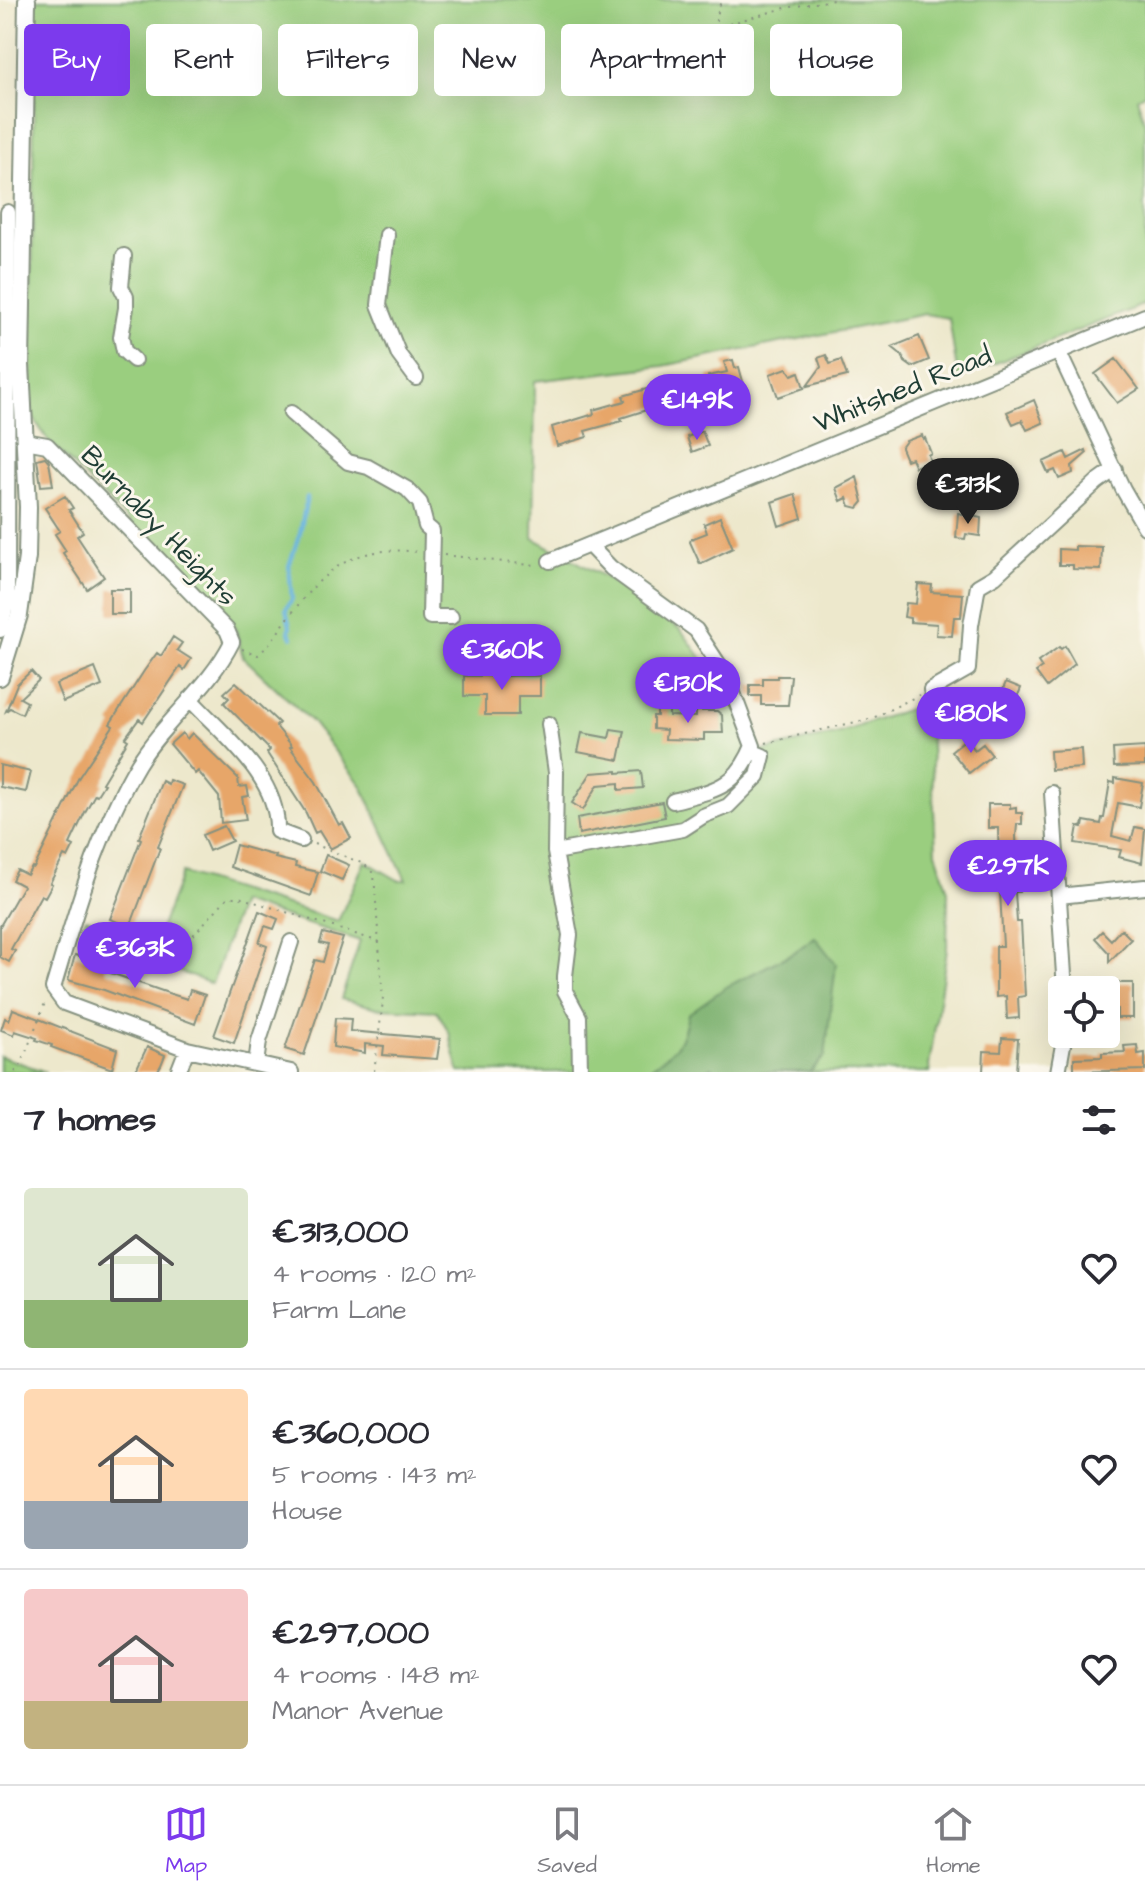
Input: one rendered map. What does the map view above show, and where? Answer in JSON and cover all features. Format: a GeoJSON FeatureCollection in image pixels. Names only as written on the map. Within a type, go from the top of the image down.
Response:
{"type":"FeatureCollection","features":[{"type":"Feature","properties":{"kind":"main road"},"geometry":{"type":"LineString","coordinates":[[0,677],[25,584],[28,507],[11,212],[27,0]]}},
{"type":"Feature","properties":{"kind":"street"},"geometry":{"type":"LineString","coordinates":[[0,630],[11,212]]}},
{"type":"Feature","properties":{"kind":"street"},"geometry":{"type":"LineString","coordinates":[[387,235],[379,305],[399,355],[416,378]]}},
{"type":"Feature","properties":{"kind":"street"},"geometry":{"type":"LineString","coordinates":[[124,256],[121,287],[126,297],[126,308],[121,337],[124,351],[134,360]]}},
{"type":"Feature","properties":{"kind":"street","name":"Whitshed Road"},"geometry":{"type":"LineString","coordinates":[[550,561],[1145,316]]}},
{"type":"Feature","properties":{"kind":"street"},"geometry":{"type":"LineString","coordinates":[[1059,353],[1123,489],[1145,527]]}},
{"type":"Feature","properties":{"kind":"street"},"geometry":{"type":"LineString","coordinates":[[291,413],[348,462],[368,467],[407,489],[416,498],[426,526],[432,531],[430,617],[451,617]]}},
{"type":"Feature","properties":{"kind":"street","name":"Burnaby Heights"},"geometry":{"type":"LineString","coordinates":[[25,441],[47,445],[227,630],[232,642],[222,662],[139,762],[100,841],[53,988]]}},
{"type":"Feature","properties":{"kind":"street"},"geometry":{"type":"LineString","coordinates":[[931,690],[968,669],[978,586],[995,576],[1115,469]]}},
{"type":"Feature","properties":{"kind":"street"},"geometry":{"type":"LineString","coordinates":[[555,852],[683,829],[703,816],[728,806],[758,776],[763,756],[752,749],[727,677],[696,630],[611,568],[589,545]]}},
{"type":"Feature","properties":{"kind":"street"},"geometry":{"type":"LineString","coordinates":[[190,699],[259,773],[278,817],[277,831],[301,840]]}},
{"type":"Feature","properties":{"kind":"street"},"geometry":{"type":"LineString","coordinates":[[549,724],[556,772],[555,852],[570,935],[565,991],[579,1017],[580,1072]]}},
{"type":"Feature","properties":{"kind":"street"},"geometry":{"type":"LineString","coordinates":[[673,801],[706,793],[732,781],[744,768],[752,749]]}},
{"type":"Feature","properties":{"kind":"street"},"geometry":{"type":"LineString","coordinates":[[1052,793],[1064,976]]}},
{"type":"Feature","properties":{"kind":"street"},"geometry":{"type":"LineString","coordinates":[[1059,896],[1145,887]]}},
{"type":"Feature","properties":{"kind":"street"},"geometry":{"type":"LineString","coordinates":[[256,1064],[259,1041],[291,942]]}},
{"type":"Feature","properties":{"kind":"street"},"geometry":{"type":"LineString","coordinates":[[53,988],[64,1003],[187,1049],[291,1072]]}},
{"type":"Feature","properties":{"kind":"street"},"geometry":{"type":"LineString","coordinates":[[1058,1072],[1062,1048]]}},
{"type":"Feature","properties":{"kind":"street"},"geometry":{"type":"LineString","coordinates":[[178,1072],[187,1049]]}},
{"type":"Feature","properties":{"kind":"path"},"geometry":{"type":"LineString","coordinates":[[715,24],[721,0]]}},
{"type":"Feature","properties":{"kind":"path"},"geometry":{"type":"LineString","coordinates":[[728,24],[785,8],[833,0]]}},
{"type":"Feature","properties":{"kind":"path"},"geometry":{"type":"LineString","coordinates":[[232,642],[258,655],[328,572],[350,558],[374,551],[432,553],[530,565],[550,561]]}},
{"type":"Feature","properties":{"kind":"path"},"geometry":{"type":"LineString","coordinates":[[752,749],[873,718],[931,690]]}},
{"type":"Feature","properties":{"kind":"path"},"geometry":{"type":"LineString","coordinates":[[301,840],[364,864],[374,874],[383,1001],[374,1072]]}},
{"type":"Feature","properties":{"kind":"path"},"geometry":{"type":"LineString","coordinates":[[71,927],[158,955],[172,953],[187,942],[228,897],[239,897],[380,942]]}},
{"type":"Feature","properties":{"kind":"path"},"geometry":{"type":"LineString","coordinates":[[15,1072],[21,1065],[44,1003],[53,988]]}},
{"type":"Feature","properties":{"kind":"green space"},"geometry":{"type":"Polygon","coordinates":[[[35,0],[1145,0],[1145,93],[1137,98],[1145,123],[1145,304],[958,378],[949,318],[925,314],[663,366],[535,381],[533,538],[605,577],[681,630],[757,734],[759,752],[839,733],[929,702],[936,852],[948,891],[947,949],[930,1072],[459,1072],[449,1032],[437,1011],[378,1008],[341,999],[360,941],[240,902],[212,984],[80,935],[86,918],[155,942],[182,873],[338,921],[365,861],[398,880],[406,880],[362,786],[312,722],[243,657],[235,627],[47,439],[31,414],[34,96],[130,96],[130,24],[35,24],[35,0]]]}},
{"type":"Feature","properties":{"kind":"green space"},"geometry":{"type":"Polygon","coordinates":[[[815,937],[836,964],[825,1056],[810,1072],[716,1072],[712,1067],[705,1072],[645,1072],[679,1042],[688,1014],[726,987],[793,953],[815,937]]]}},
{"type":"Feature","properties":{"kind":"green space"},"geometry":{"type":"Polygon","coordinates":[[[0,1056],[46,1072],[0,1072],[0,1056]]]}},
{"type":"Feature","properties":{"kind":"building"},"geometry":{"type":"Polygon","coordinates":[[[919,336],[929,360],[912,367],[892,347],[919,336]]]}},
{"type":"Feature","properties":{"kind":"building"},"geometry":{"type":"Polygon","coordinates":[[[826,355],[830,364],[841,360],[847,376],[807,386],[821,367],[818,358],[826,355]]]}},
{"type":"Feature","properties":{"kind":"building"},"geometry":{"type":"Polygon","coordinates":[[[1116,359],[1139,389],[1117,403],[1095,374],[1116,359]]]}},
{"type":"Feature","properties":{"kind":"building"},"geometry":{"type":"Polygon","coordinates":[[[733,360],[735,368],[739,367],[745,389],[712,393],[708,376],[727,372],[724,362],[733,360]]]}},
{"type":"Feature","properties":{"kind":"building"},"geometry":{"type":"Polygon","coordinates":[[[787,368],[792,375],[799,372],[804,388],[778,397],[770,374],[787,368]]]}},
{"type":"Feature","properties":{"kind":"building"},"geometry":{"type":"Polygon","coordinates":[[[653,387],[659,406],[585,431],[587,437],[557,446],[552,427],[594,414],[593,410],[625,401],[623,396],[653,387]]]}},
{"type":"Feature","properties":{"kind":"building"},"geometry":{"type":"Polygon","coordinates":[[[1034,400],[1043,423],[1027,430],[1022,420],[1013,424],[1007,412],[1034,400]]]}},
{"type":"Feature","properties":{"kind":"building"},"geometry":{"type":"Polygon","coordinates":[[[702,431],[708,446],[692,452],[687,437],[702,431]]]}},
{"type":"Feature","properties":{"kind":"building"},"geometry":{"type":"Polygon","coordinates":[[[922,435],[931,453],[928,455],[930,461],[915,467],[911,458],[906,460],[901,448],[906,441],[922,435]]]}},
{"type":"Feature","properties":{"kind":"building"},"geometry":{"type":"Polygon","coordinates":[[[1086,450],[1087,453],[1072,466],[1073,473],[1059,479],[1055,470],[1048,473],[1043,462],[1065,452],[1068,459],[1086,450]]]}},
{"type":"Feature","properties":{"kind":"building"},"geometry":{"type":"Polygon","coordinates":[[[45,457],[49,462],[53,485],[41,486],[37,459],[45,457]]]}},
{"type":"Feature","properties":{"kind":"building"},"geometry":{"type":"Polygon","coordinates":[[[857,477],[863,502],[858,508],[850,506],[847,498],[841,501],[836,488],[857,477]]]}},
{"type":"Feature","properties":{"kind":"building"},"geometry":{"type":"Polygon","coordinates":[[[795,494],[802,518],[779,526],[772,502],[795,494]]]}},
{"type":"Feature","properties":{"kind":"building"},"geometry":{"type":"Polygon","coordinates":[[[65,496],[73,508],[69,510],[83,532],[77,536],[104,577],[87,589],[63,553],[66,551],[55,534],[60,531],[45,508],[65,496]]]}},
{"type":"Feature","properties":{"kind":"building"},"geometry":{"type":"Polygon","coordinates":[[[958,513],[981,518],[980,536],[966,534],[965,539],[956,538],[958,513]]]}},
{"type":"Feature","properties":{"kind":"building"},"geometry":{"type":"Polygon","coordinates":[[[720,517],[733,548],[700,564],[691,539],[707,533],[704,524],[720,517]]]}},
{"type":"Feature","properties":{"kind":"building"},"geometry":{"type":"Polygon","coordinates":[[[1075,546],[1102,547],[1101,570],[1059,565],[1059,549],[1075,550],[1075,546]]]}},
{"type":"Feature","properties":{"kind":"building"},"geometry":{"type":"Polygon","coordinates":[[[918,584],[932,585],[931,592],[963,594],[961,617],[954,617],[952,636],[936,635],[937,624],[910,622],[910,618],[904,617],[906,603],[916,604],[918,584]]]}},
{"type":"Feature","properties":{"kind":"building"},"geometry":{"type":"Polygon","coordinates":[[[110,589],[130,589],[130,614],[110,614],[110,589]]]}},
{"type":"Feature","properties":{"kind":"building"},"geometry":{"type":"Polygon","coordinates":[[[173,637],[182,643],[177,650],[191,659],[184,670],[180,667],[143,722],[139,719],[125,738],[128,740],[85,812],[70,844],[74,846],[68,858],[64,856],[45,897],[41,895],[11,949],[15,951],[9,962],[0,957],[0,926],[23,886],[12,880],[17,870],[27,875],[34,868],[79,777],[113,726],[110,724],[157,653],[161,656],[173,637]]]}},
{"type":"Feature","properties":{"kind":"building"},"geometry":{"type":"Polygon","coordinates":[[[1065,646],[1075,664],[1047,687],[1036,672],[1042,668],[1038,662],[1065,646]]]}},
{"type":"Feature","properties":{"kind":"building"},"geometry":{"type":"Polygon","coordinates":[[[95,668],[102,686],[63,702],[56,684],[95,668]]]}},
{"type":"Feature","properties":{"kind":"building"},"geometry":{"type":"Polygon","coordinates":[[[31,671],[39,680],[20,698],[27,702],[22,714],[10,708],[6,711],[17,684],[31,671]]]}},
{"type":"Feature","properties":{"kind":"building"},"geometry":{"type":"Polygon","coordinates":[[[464,676],[540,676],[540,696],[518,696],[518,715],[485,715],[485,696],[464,696],[464,676]]]}},
{"type":"Feature","properties":{"kind":"building"},"geometry":{"type":"Polygon","coordinates":[[[791,676],[788,705],[761,705],[761,696],[750,696],[750,685],[763,685],[763,678],[791,676]]]}},
{"type":"Feature","properties":{"kind":"building"},"geometry":{"type":"Polygon","coordinates":[[[236,682],[279,723],[276,726],[316,782],[339,825],[343,823],[351,838],[330,849],[319,831],[315,833],[306,813],[267,753],[270,750],[224,703],[229,698],[224,693],[236,682]]]}},
{"type":"Feature","properties":{"kind":"building"},"geometry":{"type":"Polygon","coordinates":[[[1006,682],[1021,688],[1010,715],[1006,708],[996,713],[990,700],[1001,694],[1006,682]]]}},
{"type":"Feature","properties":{"kind":"building"},"geometry":{"type":"Polygon","coordinates":[[[657,709],[669,709],[669,716],[696,717],[696,711],[717,711],[722,715],[723,733],[704,733],[704,740],[665,739],[666,730],[653,729],[653,716],[657,716],[657,709]]]}},
{"type":"Feature","properties":{"kind":"building"},"geometry":{"type":"Polygon","coordinates":[[[611,729],[625,731],[619,760],[578,752],[582,733],[609,738],[611,729]]]}},
{"type":"Feature","properties":{"kind":"building"},"geometry":{"type":"Polygon","coordinates":[[[182,733],[187,739],[192,733],[238,778],[239,787],[247,786],[249,796],[242,797],[246,820],[221,823],[219,797],[170,744],[182,733]]]}},
{"type":"Feature","properties":{"kind":"building"},"geometry":{"type":"Polygon","coordinates":[[[966,739],[975,750],[983,744],[992,755],[969,773],[951,751],[966,739]]]}},
{"type":"Feature","properties":{"kind":"building"},"geometry":{"type":"Polygon","coordinates":[[[1145,747],[1145,766],[1114,767],[1113,749],[1145,747]]]}},
{"type":"Feature","properties":{"kind":"building"},"geometry":{"type":"Polygon","coordinates":[[[1081,749],[1082,768],[1051,770],[1050,751],[1081,749]]]}},
{"type":"Feature","properties":{"kind":"building"},"geometry":{"type":"Polygon","coordinates":[[[0,765],[31,772],[26,792],[0,787],[0,765]]]}},
{"type":"Feature","properties":{"kind":"building"},"geometry":{"type":"Polygon","coordinates":[[[641,771],[643,788],[619,790],[619,783],[598,785],[583,810],[572,803],[591,773],[641,771]]]}},
{"type":"Feature","properties":{"kind":"building"},"geometry":{"type":"Polygon","coordinates":[[[1115,778],[1143,783],[1139,807],[1118,803],[1112,836],[1131,841],[1135,827],[1145,829],[1142,863],[1119,857],[1121,850],[1075,843],[1078,826],[1083,827],[1084,821],[1101,824],[1110,782],[1115,783],[1115,778]]]}},
{"type":"Feature","properties":{"kind":"building"},"geometry":{"type":"Polygon","coordinates":[[[169,780],[183,785],[130,927],[110,919],[162,781],[168,784],[169,780]]]}},
{"type":"Feature","properties":{"kind":"building"},"geometry":{"type":"Polygon","coordinates":[[[662,802],[665,817],[579,834],[577,818],[662,802]]]}},
{"type":"Feature","properties":{"kind":"building"},"geometry":{"type":"Polygon","coordinates":[[[988,804],[1010,804],[1010,808],[1016,807],[1016,813],[1022,813],[1022,824],[1017,824],[1019,892],[1015,892],[1017,922],[1021,922],[1025,996],[1018,997],[1019,1018],[1007,1019],[1006,996],[996,997],[996,946],[1003,946],[999,874],[994,875],[993,862],[999,862],[998,828],[988,828],[988,804]]]}},
{"type":"Feature","properties":{"kind":"building"},"geometry":{"type":"Polygon","coordinates":[[[224,826],[232,841],[209,851],[202,835],[224,826]]]}},
{"type":"Feature","properties":{"kind":"building"},"geometry":{"type":"Polygon","coordinates":[[[236,845],[296,863],[295,867],[318,872],[311,896],[230,867],[236,845]]]}},
{"type":"Feature","properties":{"kind":"building"},"geometry":{"type":"Polygon","coordinates":[[[326,855],[349,865],[342,880],[320,871],[326,855]]]}},
{"type":"Feature","properties":{"kind":"building"},"geometry":{"type":"Polygon","coordinates":[[[259,911],[278,919],[274,929],[265,926],[259,943],[267,946],[234,1043],[214,1036],[259,911]]]}},
{"type":"Feature","properties":{"kind":"building"},"geometry":{"type":"Polygon","coordinates":[[[1121,929],[1131,939],[1109,962],[1109,953],[1095,938],[1102,931],[1111,940],[1121,929]]]}},
{"type":"Feature","properties":{"kind":"building"},"geometry":{"type":"Polygon","coordinates":[[[323,933],[343,938],[304,1055],[285,1049],[315,960],[323,962],[328,945],[320,943],[323,933]]]}},
{"type":"Feature","properties":{"kind":"building"},"geometry":{"type":"Polygon","coordinates":[[[75,955],[107,963],[105,971],[187,999],[190,990],[205,995],[195,1024],[68,980],[75,955]]]}},
{"type":"Feature","properties":{"kind":"building"},"geometry":{"type":"Polygon","coordinates":[[[1120,983],[1133,983],[1133,1018],[1120,1018],[1120,983]]]}},
{"type":"Feature","properties":{"kind":"building"},"geometry":{"type":"Polygon","coordinates":[[[13,1009],[117,1049],[112,1069],[51,1047],[37,1038],[1,1030],[5,1018],[9,1020],[13,1009]]]}},
{"type":"Feature","properties":{"kind":"building"},"geometry":{"type":"Polygon","coordinates":[[[335,1018],[351,1019],[350,1031],[440,1039],[437,1059],[383,1055],[384,1046],[365,1044],[365,1053],[333,1047],[335,1018]]]}},
{"type":"Feature","properties":{"kind":"building"},"geometry":{"type":"Polygon","coordinates":[[[1002,1038],[1018,1039],[1016,1072],[983,1072],[984,1051],[1001,1052],[1002,1038]]]}},
{"type":"Feature","properties":{"kind":"building"},"geometry":{"type":"Polygon","coordinates":[[[1137,1045],[1138,1054],[1145,1053],[1145,1070],[1074,1072],[1074,1058],[1102,1057],[1102,1053],[1125,1052],[1124,1046],[1137,1045]]]}},
{"type":"Feature","properties":{"kind":"building"},"geometry":{"type":"Polygon","coordinates":[[[147,1047],[165,1055],[161,1065],[157,1072],[135,1072],[147,1047]]]}},
{"type":"Feature","properties":{"kind":"waterway"},"geometry":{"type":"LineString","coordinates":[[292,637],[286,609],[292,599],[289,566],[307,497]]}}]}
